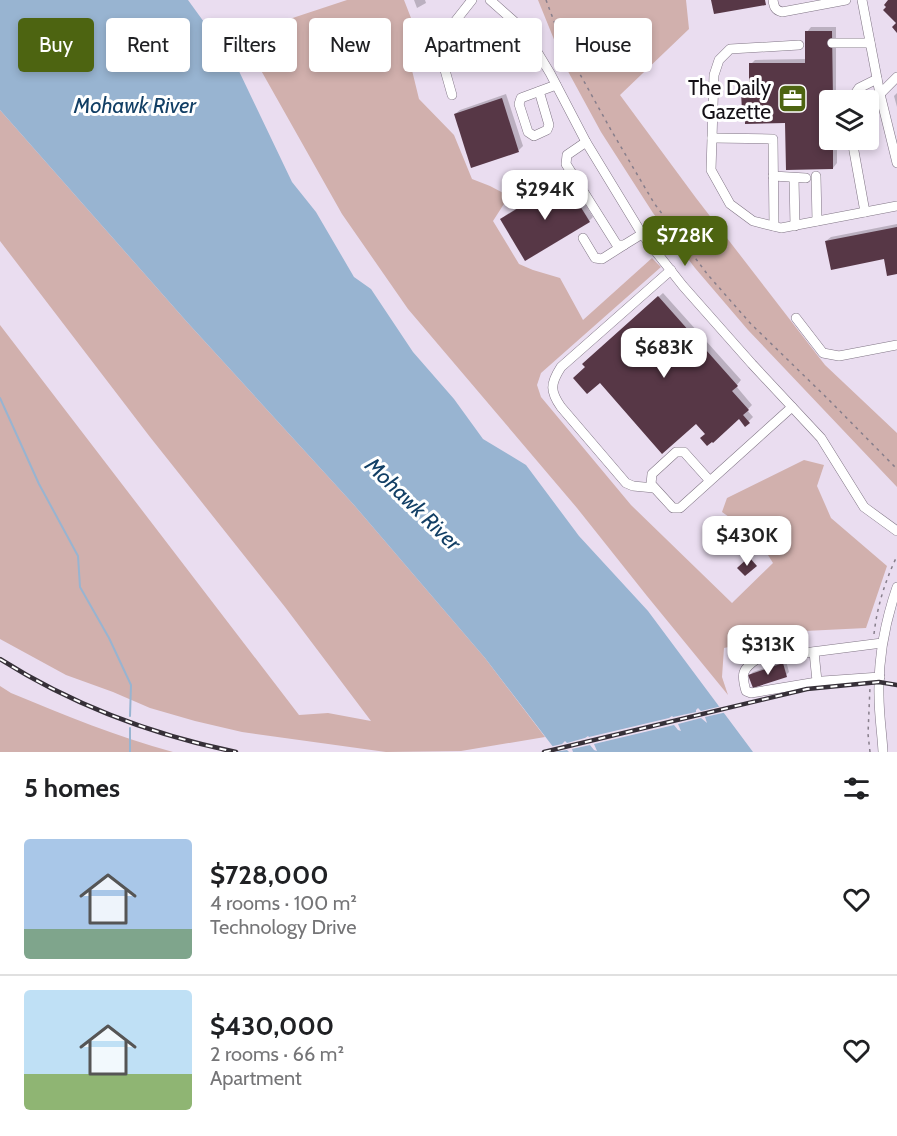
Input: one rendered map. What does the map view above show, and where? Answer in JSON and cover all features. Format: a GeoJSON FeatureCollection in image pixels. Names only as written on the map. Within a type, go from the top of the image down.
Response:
{"type":"FeatureCollection","features":[{"type":"Feature","properties":{"kind":"street"},"geometry":{"type":"LineString","coordinates":[[452,95],[439,49],[442,38],[472,0]]}},
{"type":"Feature","properties":{"kind":"street"},"geometry":{"type":"LineString","coordinates":[[490,0],[524,30],[586,142],[642,234],[670,270],[752,364],[821,438],[864,507],[897,531]]}},
{"type":"Feature","properties":{"kind":"street"},"geometry":{"type":"LineString","coordinates":[[773,0],[774,7],[782,12],[822,2],[846,0]]}},
{"type":"Feature","properties":{"kind":"street"},"geometry":{"type":"LineString","coordinates":[[862,0],[880,94],[897,163]]}},
{"type":"Feature","properties":{"kind":"street"},"geometry":{"type":"LineString","coordinates":[[832,43],[870,43]]}},
{"type":"Feature","properties":{"kind":"street"},"geometry":{"type":"LineString","coordinates":[[800,45],[730,48],[720,60],[714,75],[711,170],[730,204],[753,221],[781,228],[897,206]]}},
{"type":"Feature","properties":{"kind":"street"},"geometry":{"type":"LineString","coordinates":[[880,94],[897,77]]}},
{"type":"Feature","properties":{"kind":"street"},"geometry":{"type":"LineString","coordinates":[[858,90],[877,79]]}},
{"type":"Feature","properties":{"kind":"street"},"geometry":{"type":"LineString","coordinates":[[539,91],[549,125],[547,130],[534,136],[528,132],[519,104],[521,98],[539,91],[556,85]]}},
{"type":"Feature","properties":{"kind":"street"},"geometry":{"type":"LineString","coordinates":[[712,138],[773,139],[774,226]]}},
{"type":"Feature","properties":{"kind":"street"},"geometry":{"type":"LineString","coordinates":[[586,142],[567,155],[566,164],[617,245],[624,245]]}},
{"type":"Feature","properties":{"kind":"street"},"geometry":{"type":"LineString","coordinates":[[854,150],[865,212]]}},
{"type":"Feature","properties":{"kind":"street"},"geometry":{"type":"LineString","coordinates":[[773,176],[811,177],[817,221]]}},
{"type":"Feature","properties":{"kind":"street"},"geometry":{"type":"LineString","coordinates":[[794,177],[795,225]]}},
{"type":"Feature","properties":{"kind":"street"},"geometry":{"type":"LineString","coordinates":[[583,238],[595,258],[602,259],[642,234]]}},
{"type":"Feature","properties":{"kind":"street"},"geometry":{"type":"LineString","coordinates":[[654,488],[626,483],[561,407],[552,389],[561,367],[670,270]]}},
{"type":"Feature","properties":{"kind":"street"},"geometry":{"type":"LineString","coordinates":[[796,318],[823,353],[839,356],[897,345]]}},
{"type":"Feature","properties":{"kind":"street"},"geometry":{"type":"LineString","coordinates":[[710,481],[684,452],[676,452],[652,474],[651,484],[673,508],[680,508],[710,481],[792,407]]}},
{"type":"Feature","properties":{"kind":"street"},"geometry":{"type":"LineString","coordinates":[[883,752],[877,644],[897,587]]}},
{"type":"Feature","properties":{"kind":"street"},"geometry":{"type":"LineString","coordinates":[[886,622],[897,623]]}},
{"type":"Feature","properties":{"kind":"street"},"geometry":{"type":"LineString","coordinates":[[877,644],[757,659],[747,665],[743,673],[746,691],[751,693],[817,681],[880,677]]}},
{"type":"Feature","properties":{"kind":"street"},"geometry":{"type":"LineString","coordinates":[[814,652],[817,681]]}},
{"type":"Feature","properties":{"kind":"path"},"geometry":{"type":"LineString","coordinates":[[546,0],[561,40],[654,204],[708,275],[751,324],[897,469]]}},
{"type":"Feature","properties":{"kind":"path"},"geometry":{"type":"LineString","coordinates":[[877,644],[876,617],[897,556]]}},
{"type":"Feature","properties":{"kind":"path"},"geometry":{"type":"LineString","coordinates":[[869,694],[870,752]]}},
{"type":"Feature","properties":{"kind":"shaded area"},"geometry":{"type":"Polygon","coordinates":[[[347,0],[404,0],[411,18],[403,18],[403,72],[412,72],[419,99],[454,135],[472,179],[509,196],[493,221],[519,264],[560,278],[583,320],[652,258],[661,267],[541,373],[537,385],[541,397],[631,505],[732,603],[773,563],[756,536],[722,512],[727,498],[804,460],[824,465],[817,486],[831,518],[887,566],[866,628],[805,631],[724,648],[722,677],[728,695],[577,508],[408,309],[342,214],[262,72],[297,72],[297,18],[292,18],[347,0]]]}},
{"type":"Feature","properties":{"kind":"shaded area"},"geometry":{"type":"Polygon","coordinates":[[[538,0],[686,0],[689,29],[652,64],[652,18],[554,18],[554,39],[538,0]]]}},
{"type":"Feature","properties":{"kind":"shaded area"},"geometry":{"type":"Polygon","coordinates":[[[568,72],[644,72],[620,95],[825,365],[897,433],[897,487],[748,330],[695,268],[653,213],[601,132],[568,72]]]}},
{"type":"Feature","properties":{"kind":"shaded area"},"geometry":{"type":"Polygon","coordinates":[[[0,110],[187,322],[354,505],[485,658],[545,737],[461,751],[386,752],[242,732],[150,708],[66,675],[0,639],[0,325],[299,715],[328,713],[371,721],[0,241],[0,110]]]}},
{"type":"Feature","properties":{"kind":"shaded area"},"geometry":{"type":"Polygon","coordinates":[[[0,686],[11,693],[91,725],[173,752],[0,752],[0,686]]]}},
{"type":"Feature","properties":{"kind":"water","name":"Mohawk River"},"geometry":{"type":"Polygon","coordinates":[[[0,0],[188,0],[202,19],[202,72],[239,72],[292,182],[316,212],[354,277],[371,289],[413,352],[454,399],[483,439],[526,465],[579,536],[648,611],[753,752],[557,752],[485,658],[354,505],[187,322],[0,110],[0,0]]]}},
{"type":"Feature","properties":{"kind":"pier"},"geometry":{"type":"Polygon","coordinates":[[[722,706],[727,712],[705,717],[707,723],[701,718],[678,724],[681,731],[674,725],[594,744],[597,751],[590,745],[572,749],[573,752],[567,750],[553,752],[549,747],[565,741],[567,743],[588,736],[696,712],[698,708],[701,711],[722,706]]]}},
{"type":"Feature","properties":{"kind":"building"},"geometry":{"type":"Polygon","coordinates":[[[711,0],[765,0],[766,5],[714,14],[711,0]]]}},
{"type":"Feature","properties":{"kind":"building"},"geometry":{"type":"Polygon","coordinates":[[[888,0],[897,0],[897,33],[892,27],[896,23],[883,10],[888,0]]]}},
{"type":"Feature","properties":{"kind":"building"},"geometry":{"type":"Polygon","coordinates":[[[805,31],[832,31],[833,90],[819,90],[819,150],[833,150],[833,169],[786,170],[785,123],[745,124],[741,92],[749,92],[749,63],[805,63],[805,31]]]}},
{"type":"Feature","properties":{"kind":"building"},"geometry":{"type":"Polygon","coordinates":[[[502,98],[519,152],[471,168],[454,114],[502,98]]]}},
{"type":"Feature","properties":{"kind":"building"},"geometry":{"type":"Polygon","coordinates":[[[564,180],[590,222],[525,261],[500,219],[564,180]]]}},
{"type":"Feature","properties":{"kind":"building"},"geometry":{"type":"Polygon","coordinates":[[[897,227],[897,274],[887,276],[884,259],[831,270],[825,241],[897,227]]]}},
{"type":"Feature","properties":{"kind":"building"},"geometry":{"type":"Polygon","coordinates":[[[658,296],[738,386],[732,391],[749,410],[743,415],[750,423],[745,427],[739,419],[707,446],[700,438],[705,434],[696,424],[662,454],[600,383],[587,394],[573,378],[585,367],[582,364],[658,296]]]}},
{"type":"Feature","properties":{"kind":"building"},"geometry":{"type":"Polygon","coordinates":[[[749,557],[757,566],[745,576],[737,568],[749,557]]]}},
{"type":"Feature","properties":{"kind":"building"},"geometry":{"type":"Polygon","coordinates":[[[783,663],[787,677],[753,688],[748,675],[783,663]]]}},
{"type":"Feature","properties":{"kind":"waterway"},"geometry":{"type":"LineString","coordinates":[[0,398],[39,484],[78,556],[80,587],[109,638],[131,685],[130,716]]}},
{"type":"Feature","properties":{"kind":"waterway"},"geometry":{"type":"LineString","coordinates":[[130,728],[130,752]]}},
{"type":"Feature","properties":{"kind":"railway"},"geometry":{"type":"LineString","coordinates":[[0,659],[55,690],[114,716],[174,737],[236,752]]}},
{"type":"Feature","properties":{"kind":"railway"},"geometry":{"type":"LineString","coordinates":[[544,752],[807,689],[879,682],[897,685]]}},
{"type":"Feature","properties":{"kind":"place","name":"The Daily Gazette"},"geometry":{"type":"Point","coordinates":[792,99]}}]}
